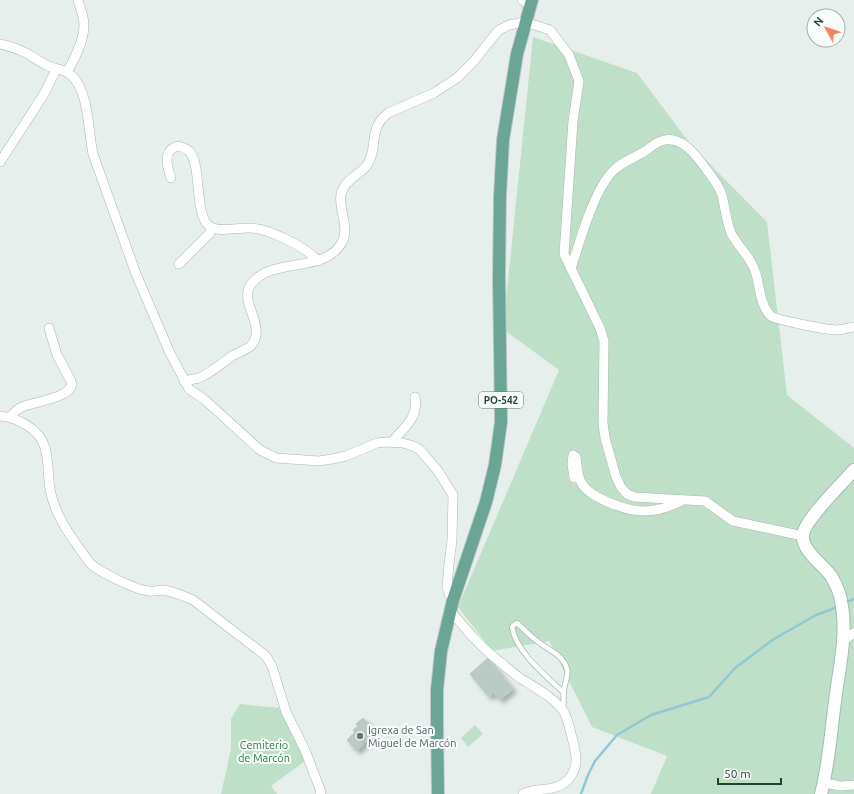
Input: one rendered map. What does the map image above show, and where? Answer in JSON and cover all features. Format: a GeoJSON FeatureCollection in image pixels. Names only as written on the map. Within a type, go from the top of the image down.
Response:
{"type":"FeatureCollection","features":[{"type":"Feature","properties":{"kind":"main road","name":"PO-542"},"geometry":{"type":"LineString","coordinates":[[438,794],[437,722],[441,651],[452,605],[486,502],[495,465],[501,422],[499,277],[500,196],[503,140],[515,62],[525,22],[528,2]]}},
{"type":"Feature","properties":{"kind":"street"},"geometry":{"type":"LineString","coordinates":[[67,72],[82,38],[84,24],[78,0]]}},
{"type":"Feature","properties":{"kind":"street"},"geometry":{"type":"LineString","coordinates":[[184,381],[200,378],[252,345],[257,335],[254,316],[247,294],[252,283],[259,277],[271,271],[290,265],[318,261],[336,250],[341,245],[345,231],[340,206],[341,194],[349,179],[367,164],[377,124],[382,118],[388,113],[412,104],[452,81],[465,71],[500,30],[509,25],[525,22],[550,30],[569,55],[579,81],[573,121],[564,254],[600,328],[604,341],[603,423],[607,445],[616,477],[621,487],[627,494],[634,497],[705,501],[733,521],[803,536]]}},
{"type":"Feature","properties":{"kind":"street"},"geometry":{"type":"LineString","coordinates":[[0,44],[25,52],[56,70],[67,72],[74,78],[82,93],[88,112],[90,140],[93,154],[136,274],[169,351],[184,381],[193,393],[205,400],[260,450],[276,458],[319,461],[346,456],[377,443],[392,442],[413,446],[420,450],[438,471],[453,495],[453,533],[447,587],[452,605],[470,634],[497,660],[518,677],[550,698],[563,711],[567,718],[576,759],[575,770],[568,779],[559,786],[536,793],[523,794]]}},
{"type":"Feature","properties":{"kind":"street"},"geometry":{"type":"LineString","coordinates":[[0,162],[44,94],[56,70]]}},
{"type":"Feature","properties":{"kind":"street"},"geometry":{"type":"LineString","coordinates":[[571,269],[588,218],[600,189],[610,174],[624,163],[661,142],[670,140],[685,145],[694,153],[718,184],[732,234],[753,265],[764,304],[771,316],[781,321],[828,329],[837,330],[854,327]]}},
{"type":"Feature","properties":{"kind":"street"},"geometry":{"type":"LineString","coordinates":[[171,178],[166,160],[170,151],[178,146],[189,150],[195,161],[198,188],[206,224],[212,228],[218,229],[252,228],[267,231],[312,254],[318,261]]}},
{"type":"Feature","properties":{"kind":"street"},"geometry":{"type":"LineString","coordinates":[[179,264],[210,232],[212,228]]}},
{"type":"Feature","properties":{"kind":"street"},"geometry":{"type":"LineString","coordinates":[[10,417],[21,407],[65,394],[73,384],[57,355],[49,328]]}},
{"type":"Feature","properties":{"kind":"street"},"geometry":{"type":"LineString","coordinates":[[392,442],[412,418],[416,409],[415,397]]}},
{"type":"Feature","properties":{"kind":"street"},"geometry":{"type":"LineString","coordinates":[[0,416],[10,417],[31,428],[42,438],[45,446],[51,495],[62,523],[89,562],[99,570],[127,584],[149,591],[163,590],[181,594],[193,600],[266,656],[272,666],[286,712],[304,750],[321,792],[320,794]]}},
{"type":"Feature","properties":{"kind":"street"},"geometry":{"type":"LineString","coordinates":[[574,478],[572,464],[573,455],[576,457],[582,483],[590,492],[600,498],[622,506],[644,511],[664,508],[683,500]]}},
{"type":"Feature","properties":{"kind":"street"},"geometry":{"type":"LineString","coordinates":[[854,470],[811,518],[805,527],[803,536],[807,549],[831,576],[838,588],[842,602],[843,641],[828,766],[823,789],[854,785]]}},
{"type":"Feature","properties":{"kind":"street"},"geometry":{"type":"LineString","coordinates":[[843,641],[854,633]]}},
{"type":"Feature","properties":{"kind":"lane"},"geometry":{"type":"LineString","coordinates":[[563,692],[537,668],[527,656],[513,633],[512,627],[515,624],[517,623],[536,640],[562,659],[568,674],[563,692],[563,711]]}},
{"type":"Feature","properties":{"kind":"green space"},"geometry":{"type":"Polygon","coordinates":[[[533,37],[637,73],[691,145],[767,222],[787,395],[854,448],[854,794],[651,794],[667,756],[592,727],[549,641],[492,651],[458,607],[559,370],[503,329],[533,37]]]}},
{"type":"Feature","properties":{"kind":"green space","name":"Cemiterio de Marcón"},"geometry":{"type":"Polygon","coordinates":[[[240,704],[279,708],[305,761],[271,786],[277,794],[221,794],[231,749],[231,719],[240,704]]]}},
{"type":"Feature","properties":{"kind":"green space"},"geometry":{"type":"Polygon","coordinates":[[[475,725],[483,734],[468,747],[461,738],[475,725]]]}},
{"type":"Feature","properties":{"kind":"building"},"geometry":{"type":"Polygon","coordinates":[[[488,658],[513,689],[500,700],[494,693],[489,697],[470,674],[488,658]]]}},
{"type":"Feature","properties":{"kind":"building","name":"Igrexa de San Miguel de Marcón"},"geometry":{"type":"Polygon","coordinates":[[[363,718],[373,729],[368,735],[371,738],[366,743],[364,741],[362,742],[364,744],[357,751],[347,740],[355,732],[353,730],[358,726],[356,724],[363,718]]]}},
{"type":"Feature","properties":{"kind":"waterway"},"geometry":{"type":"LineString","coordinates":[[849,601],[854,599]]}},
{"type":"Feature","properties":{"kind":"waterway"},"geometry":{"type":"LineString","coordinates":[[581,794],[595,761],[617,735],[651,715],[709,697],[735,668],[774,639],[816,615],[835,608]]}},
{"type":"Feature","properties":{"kind":"place","name":"Igrexa de San Miguel de Marcón"},"geometry":{"type":"Point","coordinates":[360,736]}}]}
